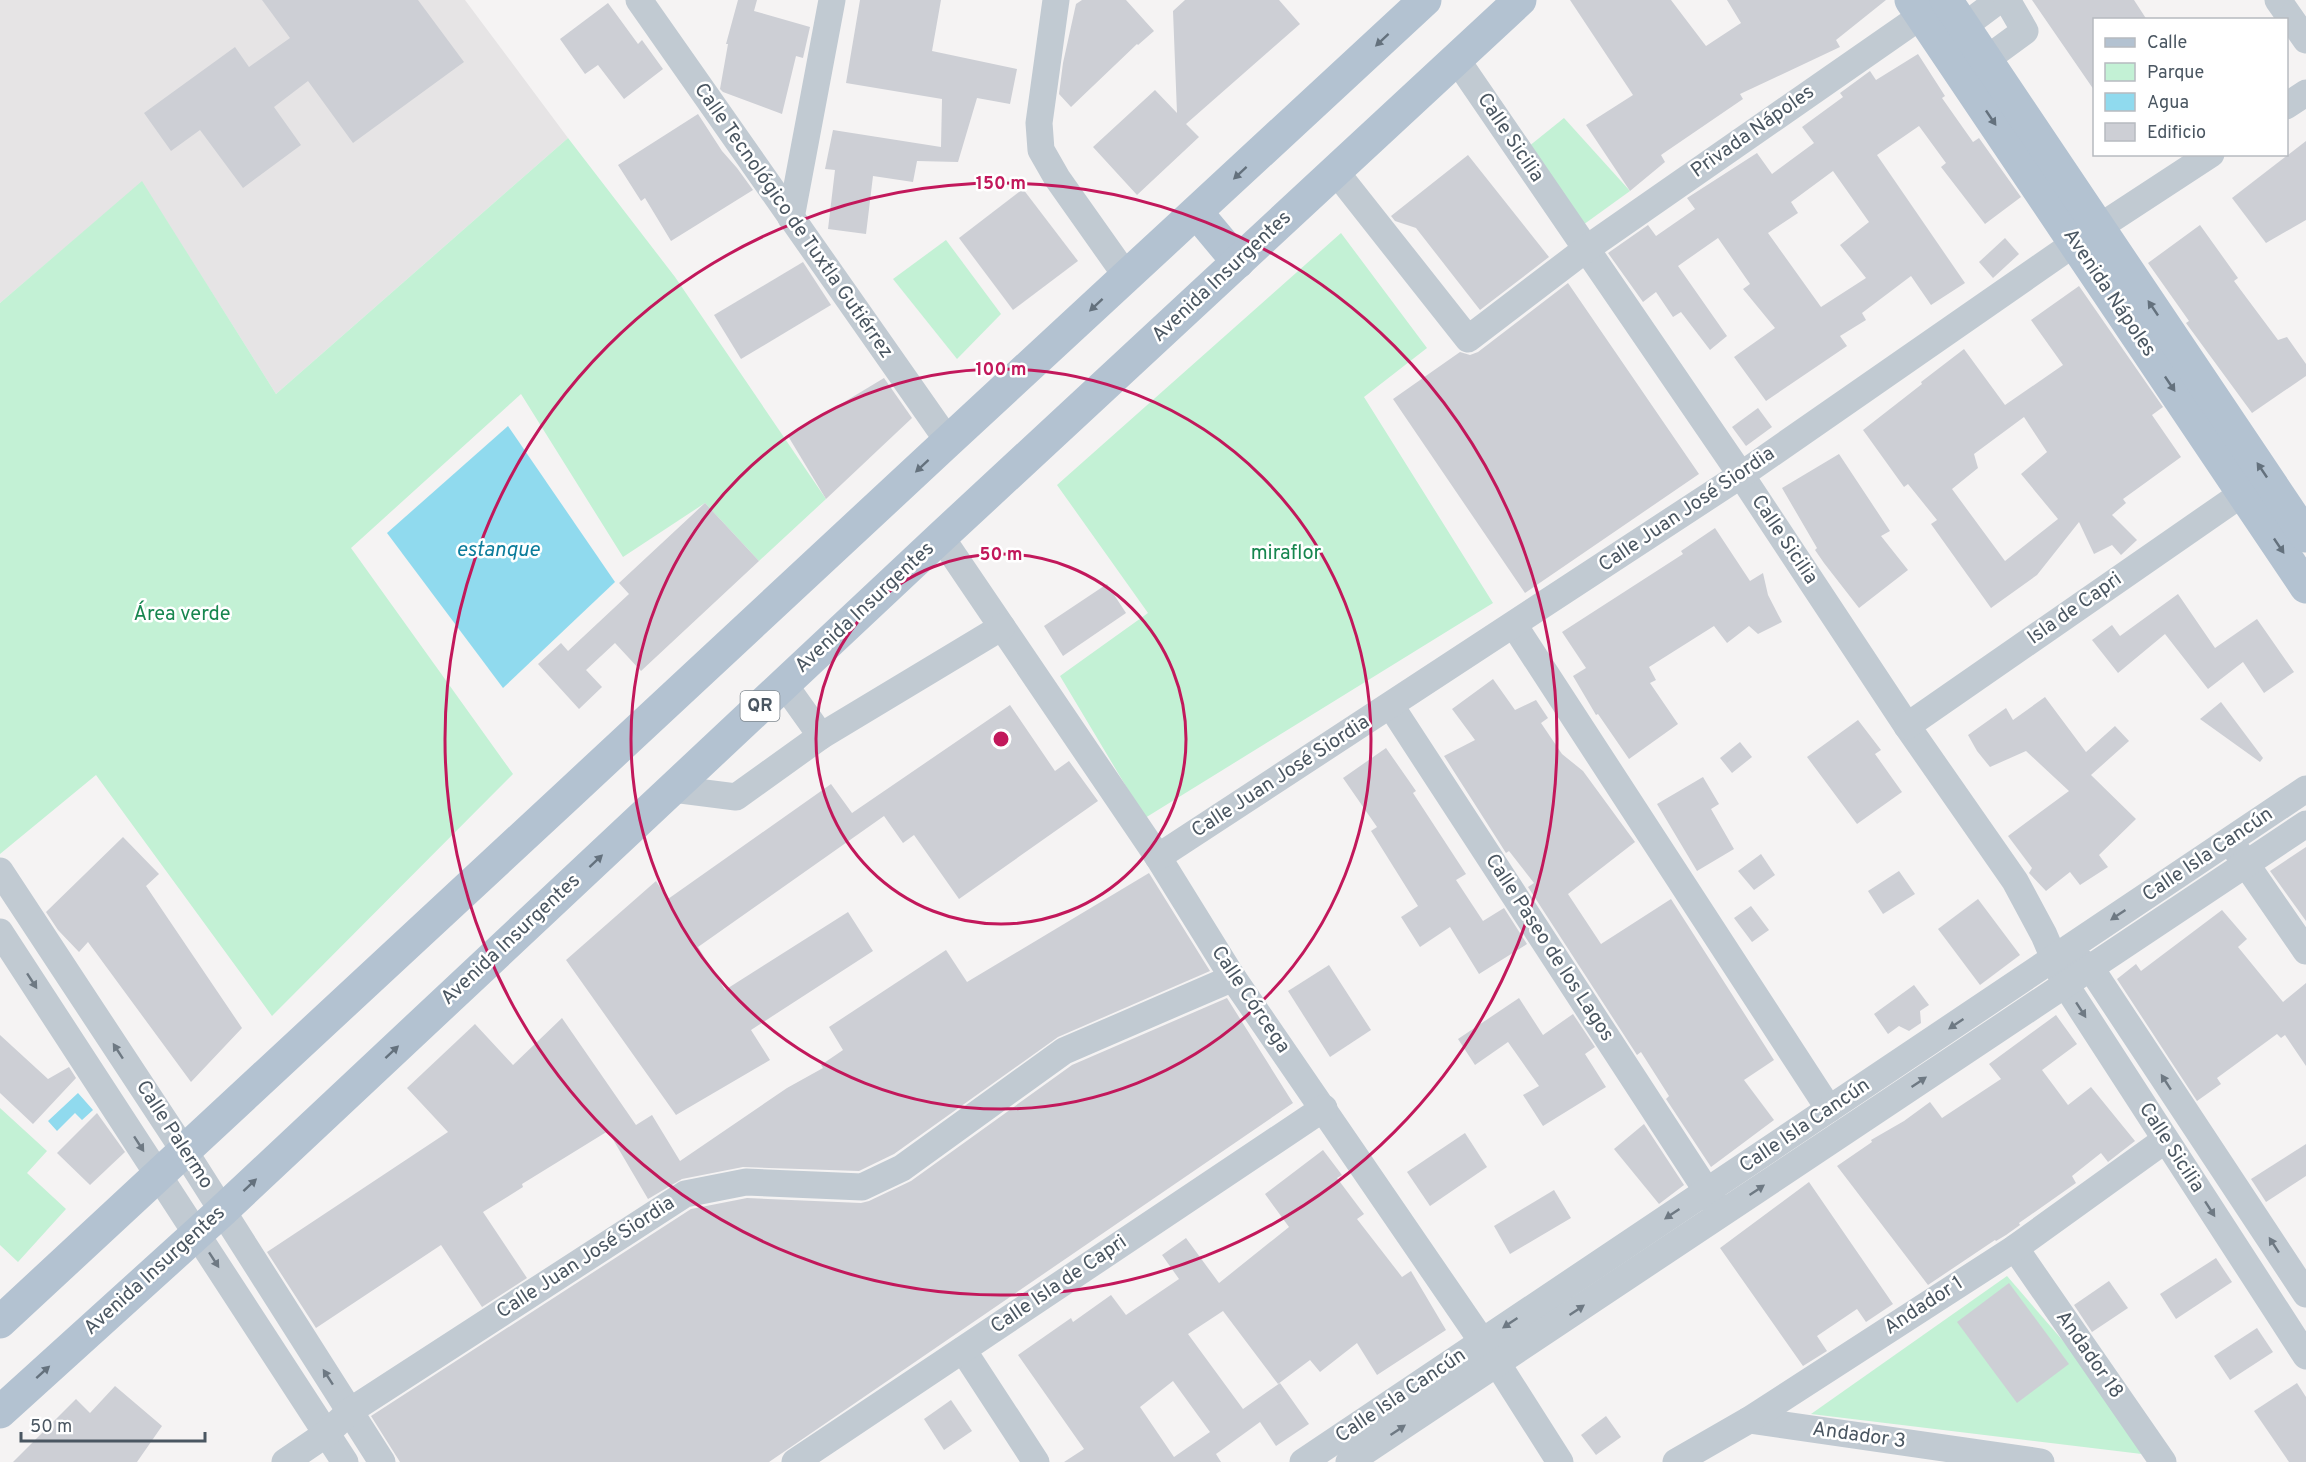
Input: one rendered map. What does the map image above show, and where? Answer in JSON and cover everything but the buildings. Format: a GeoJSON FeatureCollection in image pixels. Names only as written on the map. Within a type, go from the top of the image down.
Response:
{"type":"FeatureCollection","features":[{"type":"Feature","properties":{"kind":"main road"},"geometry":{"type":"LineString","coordinates":[[0,1322],[1425,0]]}},
{"type":"Feature","properties":{"kind":"main road","name":"Avenida Insurgentes"},"geometry":{"type":"LineString","coordinates":[[0,1412],[222,1211],[941,537],[1520,0]]}},
{"type":"Feature","properties":{"kind":"main road","name":"Avenida Nápoles"},"geometry":{"type":"LineString","coordinates":[[1926,5],[1953,35],[2087,235],[2306,536]]}},
{"type":"Feature","properties":{"kind":"main road"},"geometry":{"type":"LineString","coordinates":[[1197,213],[1238,262]]}},
{"type":"Feature","properties":{"kind":"main road","name":"Avenida Nápoles"},"geometry":{"type":"LineString","coordinates":[[2087,235],[2243,493],[2306,587]]}},
{"type":"Feature","properties":{"kind":"street","name":"Calle Tecnológico de Tuxtla Gutiérrez"},"geometry":{"type":"LineString","coordinates":[[639,0],[948,441]]}},
{"type":"Feature","properties":{"kind":"street"},"geometry":{"type":"LineString","coordinates":[[792,218],[832,0]]}},
{"type":"Feature","properties":{"kind":"street"},"geometry":{"type":"LineString","coordinates":[[1056,0],[1040,123],[1041,150],[1057,178],[1127,277]]}},
{"type":"Feature","properties":{"kind":"street"},"geometry":{"type":"LineString","coordinates":[[1953,35],[1999,0]]}},
{"type":"Feature","properties":{"kind":"street"},"geometry":{"type":"LineString","coordinates":[[1975,69],[2025,31],[2007,0]]}},
{"type":"Feature","properties":{"kind":"street"},"geometry":{"type":"LineString","coordinates":[[2278,0],[2306,40]]}},
{"type":"Feature","properties":{"kind":"street","name":"Privada Nápoles"},"geometry":{"type":"LineString","coordinates":[[1336,171],[1468,339],[1586,249],[1926,5]]}},
{"type":"Feature","properties":{"kind":"street","name":"Calle Sicilia"},"geometry":{"type":"LineString","coordinates":[[1457,60],[1741,475],[1907,726],[2015,881],[2053,949],[2065,984],[2306,1356]]}},
{"type":"Feature","properties":{"kind":"street"},"geometry":{"type":"LineString","coordinates":[[2288,105],[2306,93]]}},
{"type":"Feature","properties":{"kind":"street","name":"Calle Juan José Siordia"},"geometry":{"type":"LineString","coordinates":[[1158,857],[1741,475],[2087,235],[2208,156]]}},
{"type":"Feature","properties":{"kind":"street","name":"Isla de Capri"},"geometry":{"type":"LineString","coordinates":[[1907,726],[2243,493]]}},
{"type":"Feature","properties":{"kind":"street","name":"Calle Córcega"},"geometry":{"type":"LineString","coordinates":[[941,537],[1158,857],[1233,978],[1489,1353],[1560,1462]]}},
{"type":"Feature","properties":{"kind":"street"},"geometry":{"type":"LineString","coordinates":[[1514,625],[1829,1109]]}},
{"type":"Feature","properties":{"kind":"street"},"geometry":{"type":"LineString","coordinates":[[673,789],[736,796],[820,736],[1002,627]]}},
{"type":"Feature","properties":{"kind":"street"},"geometry":{"type":"LineString","coordinates":[[784,684],[820,736]]}},
{"type":"Feature","properties":{"kind":"street","name":"Calle Paseo de los Lagos"},"geometry":{"type":"LineString","coordinates":[[1391,706],[1708,1191],[1720,1214]]}},
{"type":"Feature","properties":{"kind":"street","name":"Calle Isla Cancún"},"geometry":{"type":"LineString","coordinates":[[1349,1462],[1489,1353],[1708,1191],[1829,1109],[2053,949],[2230,840],[2306,789]]}},
{"type":"Feature","properties":{"kind":"street","name":"Calle Isla Cancún"},"geometry":{"type":"LineString","coordinates":[[1303,1462],[1720,1214],[2306,824]]}},
{"type":"Feature","properties":{"kind":"street"},"geometry":{"type":"LineString","coordinates":[[2230,840],[2306,951]]}},
{"type":"Feature","properties":{"kind":"street","name":"Calle Palermo"},"geometry":{"type":"LineString","coordinates":[[0,872],[185,1152],[382,1462]]}},
{"type":"Feature","properties":{"kind":"street","name":"Calle Palermo"},"geometry":{"type":"LineString","coordinates":[[0,932],[345,1462]]}},
{"type":"Feature","properties":{"kind":"street","name":"Calle Sicilia"},"geometry":{"type":"LineString","coordinates":[[2053,949],[2090,968],[2306,1294]]}},
{"type":"Feature","properties":{"kind":"street","name":"Calle Juan José Siordia"},"geometry":{"type":"LineString","coordinates":[[285,1462],[327,1434],[350,1411],[685,1194],[746,1182],[862,1187],[902,1168],[1064,1051],[1233,978]]}},
{"type":"Feature","properties":{"kind":"street","name":"Calle Isla de Capri"},"geometry":{"type":"LineString","coordinates":[[795,1462],[1323,1108]]}},
{"type":"Feature","properties":{"kind":"street","name":"Andador 1"},"geometry":{"type":"LineString","coordinates":[[1676,1462],[1749,1420],[2015,1248],[2165,1140]]}},
{"type":"Feature","properties":{"kind":"street","name":"Andador 18"},"geometry":{"type":"LineString","coordinates":[[2015,1248],[2163,1462]]}},
{"type":"Feature","properties":{"kind":"street"},"geometry":{"type":"LineString","coordinates":[[963,1350],[1036,1462]]}},
{"type":"Feature","properties":{"kind":"street","name":"Andador 3"},"geometry":{"type":"LineString","coordinates":[[1749,1420],[2041,1462]]}},
{"type":"Feature","properties":{"kind":"shaded area"},"geometry":{"type":"Polygon","coordinates":[[[0,0],[465,0],[568,138],[276,394],[142,182],[0,303],[0,0]]]}},
{"type":"Feature","properties":{"kind":"green space"},"geometry":{"type":"Polygon","coordinates":[[[1564,118],[1630,191],[1576,230],[1528,147],[1564,118]]]}},
{"type":"Feature","properties":{"kind":"green space","name":"Área verde"},"geometry":{"type":"Polygon","coordinates":[[[568,138],[675,277],[826,499],[759,561],[705,503],[623,557],[521,394],[351,548],[513,774],[272,1016],[96,775],[0,854],[0,303],[142,181],[276,394],[568,138]]]}},
{"type":"Feature","properties":{"kind":"green space","name":"miraflor"},"geometry":{"type":"Polygon","coordinates":[[[1341,233],[1427,348],[1364,397],[1493,603],[1145,818],[1060,676],[1148,613],[1057,485],[1341,233]]]}},
{"type":"Feature","properties":{"kind":"green space"},"geometry":{"type":"Polygon","coordinates":[[[946,240],[1001,314],[957,359],[893,279],[946,240]]]}},
{"type":"Feature","properties":{"kind":"green space"},"geometry":{"type":"Polygon","coordinates":[[[0,1108],[47,1151],[27,1173],[66,1209],[18,1262],[0,1245],[0,1108]]]}},
{"type":"Feature","properties":{"kind":"green space"},"geometry":{"type":"Polygon","coordinates":[[[2007,1276],[2102,1386],[2150,1455],[1811,1414],[2007,1276]]]}},
{"type":"Feature","properties":{"kind":"water","name":"estanque"},"geometry":{"type":"Polygon","coordinates":[[[508,426],[615,582],[503,688],[387,533],[508,426]]]}},
{"type":"Feature","properties":{"kind":"water"},"geometry":{"type":"Polygon","coordinates":[[[78,1093],[93,1110],[82,1120],[75,1113],[57,1131],[48,1121],[78,1093]]]}}]}
